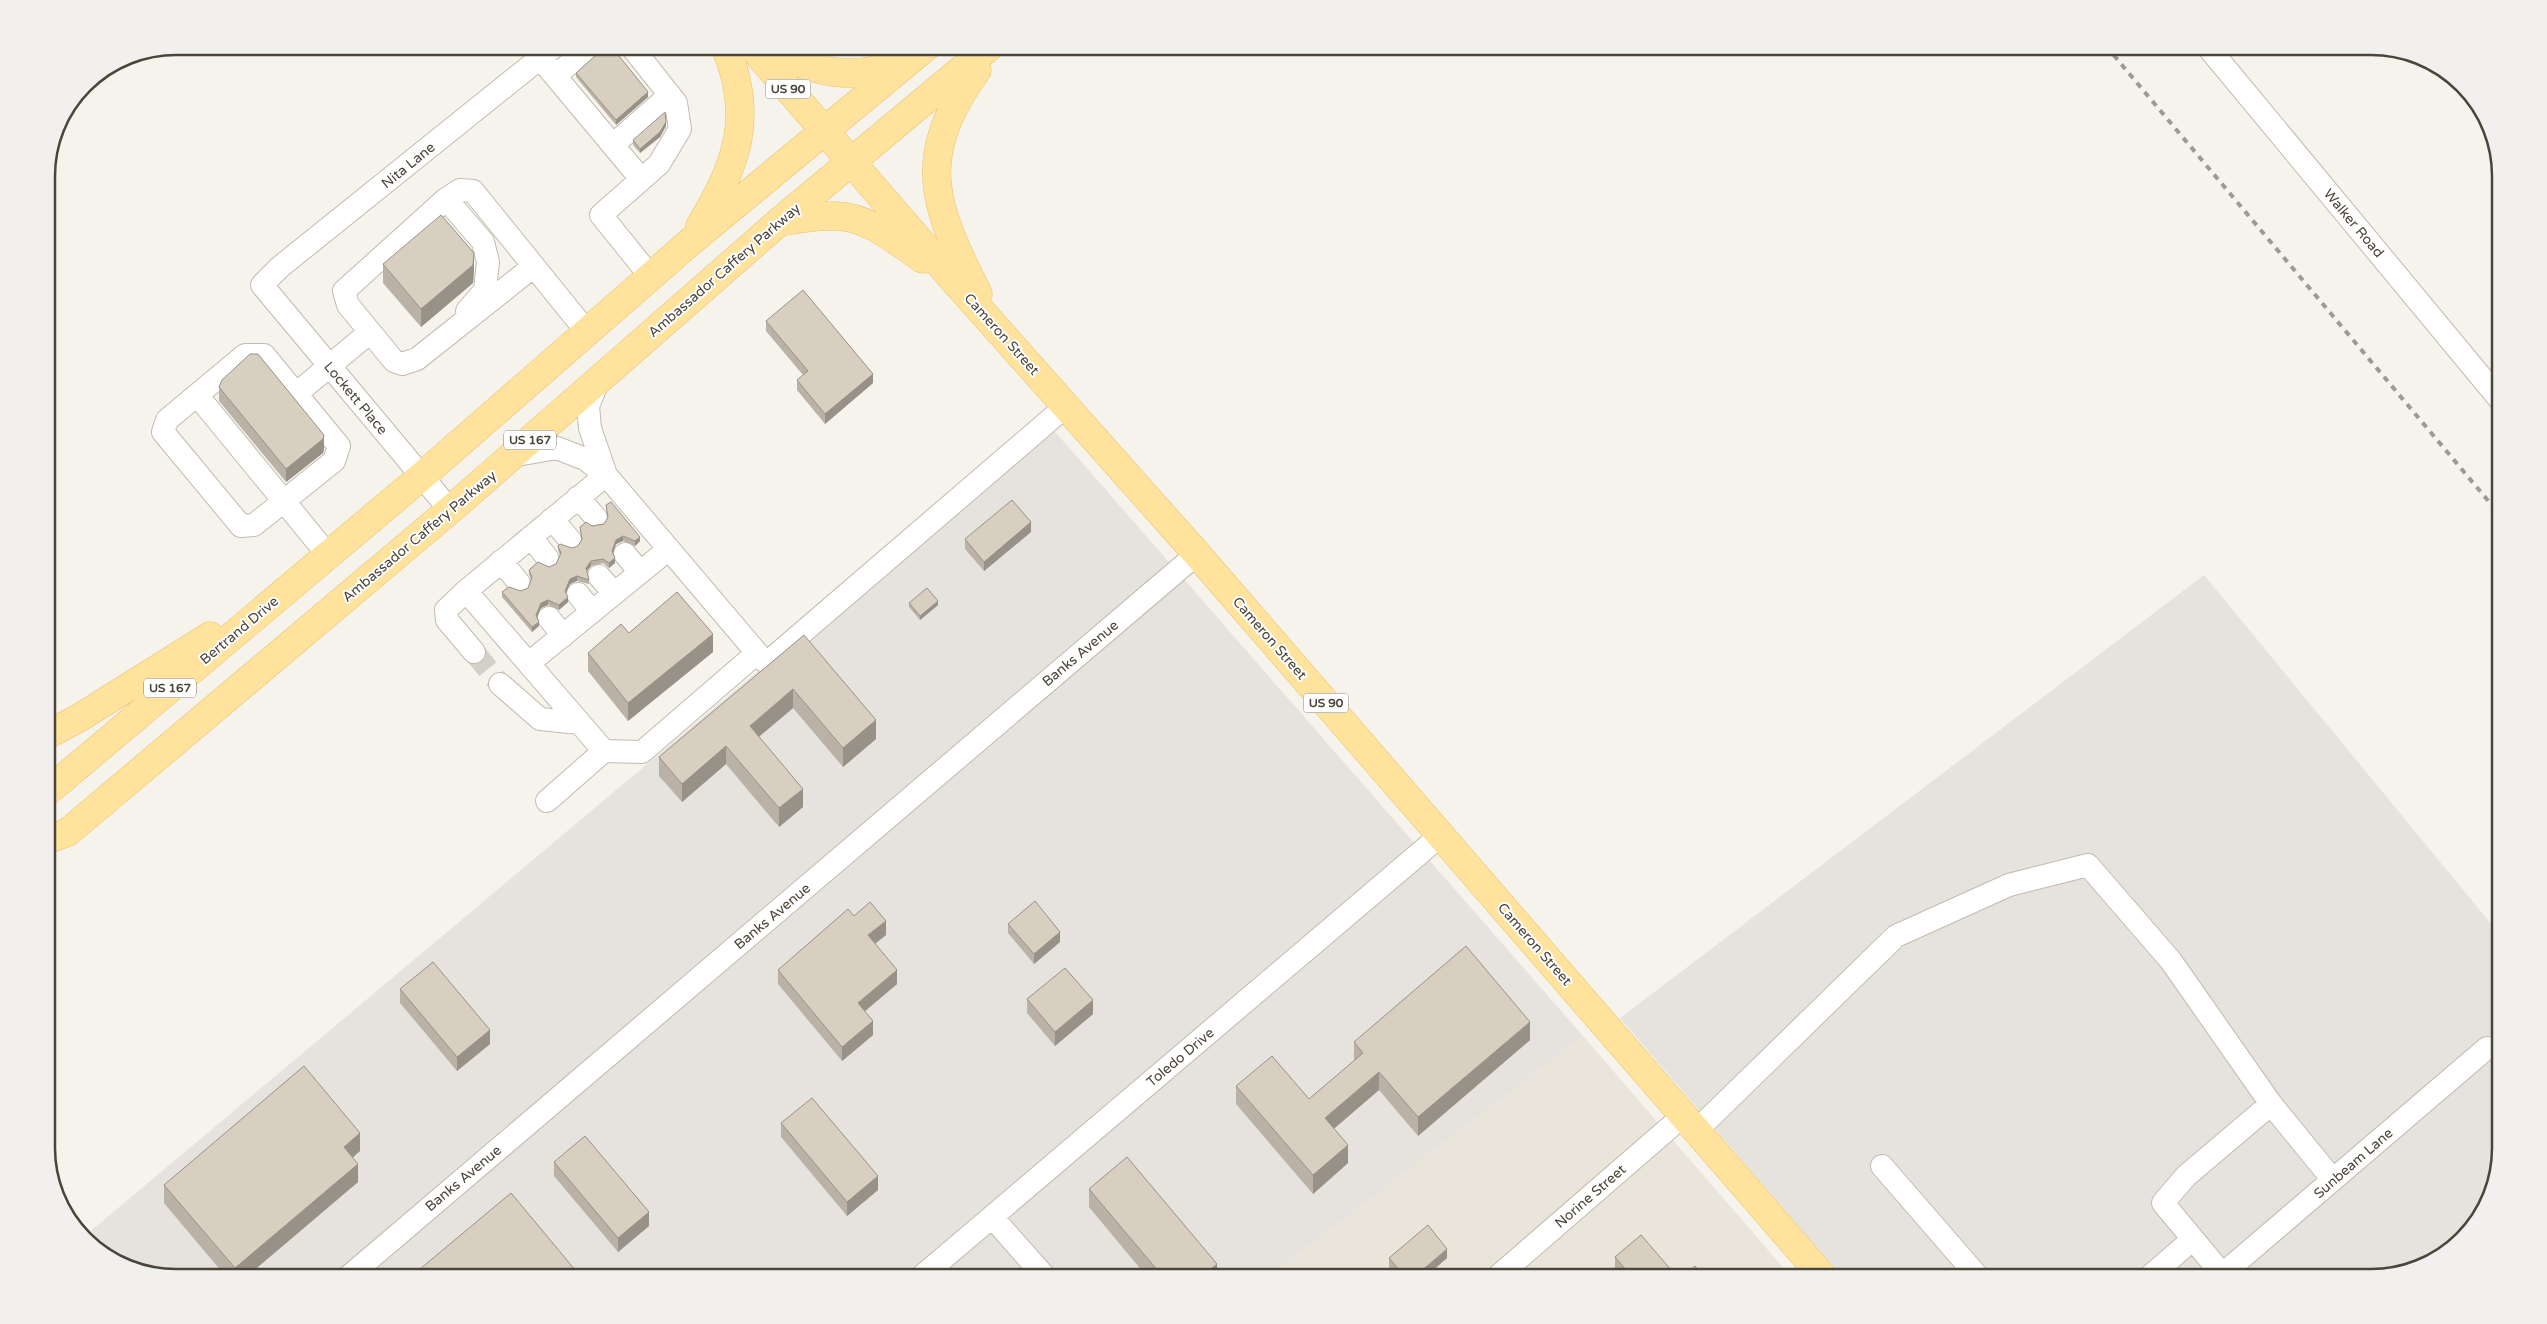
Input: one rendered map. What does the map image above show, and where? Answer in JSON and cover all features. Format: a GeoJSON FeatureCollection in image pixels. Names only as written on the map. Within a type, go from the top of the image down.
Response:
{"type":"FeatureCollection","features":[{"type":"Feature","properties":{"kind":"main road"},"geometry":{"type":"LineString","coordinates":[[690,243],[730,169],[739,140],[738,86],[728,55]]}},
{"type":"Feature","properties":{"kind":"main road","name":"Cameron Street"},"geometry":{"type":"LineString","coordinates":[[759,55],[950,276],[1197,554],[1440,836],[1691,1122],[1816,1269]]}},
{"type":"Feature","properties":{"kind":"main road"},"geometry":{"type":"LineString","coordinates":[[787,55],[811,68],[852,74],[886,68],[906,55]]}},
{"type":"Feature","properties":{"kind":"main road","name":"US 167"},"geometry":{"type":"LineString","coordinates":[[293,583],[422,476],[690,243],[916,55]]}},
{"type":"Feature","properties":{"kind":"main road","name":"Ambassador Caffery Parkway"},"geometry":{"type":"LineString","coordinates":[[57,836],[450,510],[779,222],[981,55]]}},
{"type":"Feature","properties":{"kind":"main road"},"geometry":{"type":"LineString","coordinates":[[986,55],[956,98],[944,127],[937,155],[936,181],[943,218],[959,256],[993,324]]}},
{"type":"Feature","properties":{"kind":"main road"},"geometry":{"type":"LineString","coordinates":[[779,222],[832,216],[858,220],[877,229],[950,276]]}},
{"type":"Feature","properties":{"kind":"main road"},"geometry":{"type":"LineString","coordinates":[[55,730],[79,718],[293,583]]}},
{"type":"Feature","properties":{"kind":"main road","name":"Bertrand Drive"},"geometry":{"type":"LineString","coordinates":[[55,784],[293,583]]}},
{"type":"Feature","properties":{"kind":"street","name":"Nita Lane"},"geometry":{"type":"LineString","coordinates":[[262,285],[280,268],[544,55]]}},
{"type":"Feature","properties":{"kind":"street"},"geometry":{"type":"LineString","coordinates":[[549,55],[555,76],[581,95],[601,119],[613,145],[642,180]]}},
{"type":"Feature","properties":{"kind":"street"},"geometry":{"type":"LineString","coordinates":[[555,76],[580,55]]}},
{"type":"Feature","properties":{"kind":"street"},"geometry":{"type":"LineString","coordinates":[[629,55],[646,80],[670,95],[676,103],[680,128],[659,164],[601,215],[651,277]]}},
{"type":"Feature","properties":{"kind":"street","name":"Walker Road"},"geometry":{"type":"LineString","coordinates":[[2214,55],[2492,391]]}},
{"type":"Feature","properties":{"kind":"street"},"geometry":{"type":"LineString","coordinates":[[613,145],[670,95]]}},
{"type":"Feature","properties":{"kind":"street"},"geometry":{"type":"LineString","coordinates":[[534,266],[448,336],[417,359],[402,364],[394,362],[348,305],[344,291],[446,199],[460,190],[473,191],[534,266],[587,332]]}},
{"type":"Feature","properties":{"kind":"street"},"geometry":{"type":"LineString","coordinates":[[446,199],[483,242],[488,262],[484,290],[448,336]]}},
{"type":"Feature","properties":{"kind":"street","name":"Lockett Place"},"geometry":{"type":"LineString","coordinates":[[262,285],[450,510]]}},
{"type":"Feature","properties":{"kind":"street"},"geometry":{"type":"LineString","coordinates":[[296,394],[370,332]]}},
{"type":"Feature","properties":{"kind":"street"},"geometry":{"type":"LineString","coordinates":[[245,355],[264,355],[296,394],[339,446],[334,461],[254,525],[241,526],[163,432],[167,420],[245,355]]}},
{"type":"Feature","properties":{"kind":"street"},"geometry":{"type":"LineString","coordinates":[[599,380],[588,406],[590,428],[606,475]]}},
{"type":"Feature","properties":{"kind":"street"},"geometry":{"type":"LineString","coordinates":[[197,395],[328,555]]}},
{"type":"Feature","properties":{"kind":"street"},"geometry":{"type":"LineString","coordinates":[[511,456],[557,448],[585,459],[606,475],[763,660],[768,662],[1066,406]]}},
{"type":"Feature","properties":{"kind":"street"},"geometry":{"type":"LineString","coordinates":[[474,652],[448,620],[446,610],[466,591],[606,475]]}},
{"type":"Feature","properties":{"kind":"street"},"geometry":{"type":"LineString","coordinates":[[578,497],[596,518]]}},
{"type":"Feature","properties":{"kind":"street"},"geometry":{"type":"LineString","coordinates":[[552,519],[570,540]]}},
{"type":"Feature","properties":{"kind":"street"},"geometry":{"type":"LineString","coordinates":[[531,537],[548,559]]}},
{"type":"Feature","properties":{"kind":"street"},"geometry":{"type":"LineString","coordinates":[[529,663],[669,549]]}},
{"type":"Feature","properties":{"kind":"street"},"geometry":{"type":"LineString","coordinates":[[625,554],[640,572]]}},
{"type":"Feature","properties":{"kind":"street","name":"Banks Avenue"},"geometry":{"type":"LineString","coordinates":[[358,1269],[1197,554]]}},
{"type":"Feature","properties":{"kind":"street"},"geometry":{"type":"LineString","coordinates":[[501,562],[519,583]]}},
{"type":"Feature","properties":{"kind":"street"},"geometry":{"type":"LineString","coordinates":[[599,576],[614,593]]}},
{"type":"Feature","properties":{"kind":"street"},"geometry":{"type":"LineString","coordinates":[[466,591],[604,751]]}},
{"type":"Feature","properties":{"kind":"street"},"geometry":{"type":"LineString","coordinates":[[578,594],[592,612]]}},
{"type":"Feature","properties":{"kind":"street"},"geometry":{"type":"LineString","coordinates":[[549,618],[563,636]]}},
{"type":"Feature","properties":{"kind":"street"},"geometry":{"type":"LineString","coordinates":[[547,801],[604,751],[642,752],[757,653]]}},
{"type":"Feature","properties":{"kind":"street"},"geometry":{"type":"LineString","coordinates":[[500,684],[540,719],[580,723]]}},
{"type":"Feature","properties":{"kind":"street","name":"Toledo Drive"},"geometry":{"type":"LineString","coordinates":[[931,1269],[1440,836]]}},
{"type":"Feature","properties":{"kind":"street","name":"Norine Street"},"geometry":{"type":"LineString","coordinates":[[1507,1269],[1691,1122],[1896,936],[2009,885],[2088,865],[2171,960],[2271,1104]]}},
{"type":"Feature","properties":{"kind":"street","name":"Sunbeam Lane"},"geometry":{"type":"LineString","coordinates":[[2228,1269],[2487,1048]]}},
{"type":"Feature","properties":{"kind":"street"},"geometry":{"type":"LineString","coordinates":[[2215,1269],[2163,1203],[2186,1176],[2271,1104],[2333,1180]]}},
{"type":"Feature","properties":{"kind":"street"},"geometry":{"type":"LineString","coordinates":[[1882,1166],[1971,1269]]}},
{"type":"Feature","properties":{"kind":"street"},"geometry":{"type":"LineString","coordinates":[[992,1217],[1038,1269]]}},
{"type":"Feature","properties":{"kind":"street"},"geometry":{"type":"LineString","coordinates":[[2158,1269],[2192,1239]]}},
{"type":"Feature","properties":{"kind":"shaded area"},"geometry":{"type":"Polygon","coordinates":[[[1050,426],[1583,1036],[1279,1269],[176,1269],[137,1263],[109,1249],[89,1232],[1050,426]]]}},
{"type":"Feature","properties":{"kind":"shaded area"},"geometry":{"type":"Polygon","coordinates":[[[2204,575],[2492,925],[2492,1156],[2490,1171],[2486,1187],[2472,1215],[2451,1239],[2438,1249],[2410,1263],[2386,1268],[1835,1269],[1620,1018],[2204,575]]]}},
{"type":"Feature","properties":{"kind":"shaded area"},"geometry":{"type":"Polygon","coordinates":[[[1583,1036],[1784,1269],[1279,1269],[1583,1036]]]}},
{"type":"Feature","properties":{"kind":"building"},"geometry":{"type":"Polygon","coordinates":[[[596,55],[618,55],[648,92],[616,120],[576,73],[596,55]]]}},
{"type":"Feature","properties":{"kind":"building"},"geometry":{"type":"Polygon","coordinates":[[[665,112],[666,122],[660,132],[640,149],[633,140],[665,112]]]}},
{"type":"Feature","properties":{"kind":"building"},"geometry":{"type":"Polygon","coordinates":[[[441,215],[474,253],[473,265],[421,309],[383,264],[441,215]]]}},
{"type":"Feature","properties":{"kind":"building"},"geometry":{"type":"Polygon","coordinates":[[[803,290],[873,374],[825,414],[797,380],[808,371],[766,321],[803,290]]]}},
{"type":"Feature","properties":{"kind":"building"},"geometry":{"type":"Polygon","coordinates":[[[250,354],[258,354],[324,435],[323,439],[286,469],[219,387],[222,380],[250,354]]]}},
{"type":"Feature","properties":{"kind":"building"},"geometry":{"type":"Polygon","coordinates":[[[1012,500],[1031,522],[984,562],[965,539],[1012,500]]]}},
{"type":"Feature","properties":{"kind":"building"},"geometry":{"type":"Polygon","coordinates":[[[611,502],[640,537],[635,541],[623,536],[616,540],[612,551],[615,558],[609,563],[603,559],[591,561],[586,568],[589,580],[577,576],[570,579],[565,591],[568,597],[559,605],[548,600],[541,603],[536,615],[539,622],[532,627],[502,592],[509,587],[521,591],[528,588],[532,577],[529,570],[538,562],[549,567],[556,564],[561,553],[558,546],[560,544],[572,548],[578,546],[582,539],[580,527],[586,522],[592,526],[604,524],[608,517],[606,505],[611,502]]]}},
{"type":"Feature","properties":{"kind":"building"},"geometry":{"type":"Polygon","coordinates":[[[927,588],[938,601],[920,616],[909,603],[927,588]]]}},
{"type":"Feature","properties":{"kind":"building"},"geometry":{"type":"Polygon","coordinates":[[[677,592],[713,634],[628,703],[588,653],[621,624],[629,633],[677,592]]]}},
{"type":"Feature","properties":{"kind":"building"},"geometry":{"type":"Polygon","coordinates":[[[804,635],[876,720],[843,748],[793,689],[750,726],[803,789],[779,808],[726,746],[682,784],[659,757],[804,635]]]}},
{"type":"Feature","properties":{"kind":"building"},"geometry":{"type":"Polygon","coordinates":[[[1035,901],[1060,932],[1034,954],[1008,924],[1035,901]]]}},
{"type":"Feature","properties":{"kind":"building"},"geometry":{"type":"Polygon","coordinates":[[[870,902],[886,921],[868,935],[897,970],[858,1003],[873,1021],[842,1047],[778,970],[848,909],[854,916],[870,902]]]}},
{"type":"Feature","properties":{"kind":"building"},"geometry":{"type":"Polygon","coordinates":[[[1466,946],[1530,1022],[1418,1117],[1379,1072],[1325,1118],[1348,1145],[1313,1175],[1236,1086],[1272,1056],[1309,1099],[1363,1053],[1354,1042],[1466,946]]]}},
{"type":"Feature","properties":{"kind":"building"},"geometry":{"type":"Polygon","coordinates":[[[433,962],[490,1030],[457,1057],[400,989],[433,962]]]}},
{"type":"Feature","properties":{"kind":"building"},"geometry":{"type":"Polygon","coordinates":[[[1065,968],[1093,1000],[1055,1032],[1027,999],[1065,968]]]}},
{"type":"Feature","properties":{"kind":"building"},"geometry":{"type":"Polygon","coordinates":[[[304,1066],[360,1133],[344,1147],[358,1164],[235,1268],[164,1185],[304,1066]]]}},
{"type":"Feature","properties":{"kind":"building"},"geometry":{"type":"Polygon","coordinates":[[[812,1098],[878,1176],[847,1202],[781,1123],[812,1098]]]}},
{"type":"Feature","properties":{"kind":"building"},"geometry":{"type":"Polygon","coordinates":[[[585,1136],[649,1212],[618,1238],[554,1162],[585,1136]]]}},
{"type":"Feature","properties":{"kind":"building"},"geometry":{"type":"Polygon","coordinates":[[[1127,1157],[1217,1264],[1211,1269],[1156,1269],[1089,1189],[1127,1157]]]}},
{"type":"Feature","properties":{"kind":"building"},"geometry":{"type":"Polygon","coordinates":[[[511,1193],[574,1269],[420,1269],[511,1193]]]}},
{"type":"Feature","properties":{"kind":"building"},"geometry":{"type":"Polygon","coordinates":[[[1428,1225],[1447,1249],[1424,1269],[1398,1269],[1389,1258],[1428,1225]]]}},
{"type":"Feature","properties":{"kind":"building"},"geometry":{"type":"Polygon","coordinates":[[[1641,1235],[1670,1269],[1625,1269],[1615,1257],[1641,1235]]]}},
{"type":"Feature","properties":{"kind":"tunnel"},"geometry":{"type":"LineString","coordinates":[[474,652],[500,684]]}},
{"type":"Feature","properties":{"kind":"railway"},"geometry":{"type":"LineString","coordinates":[[2114,55],[2492,505]]}}]}
